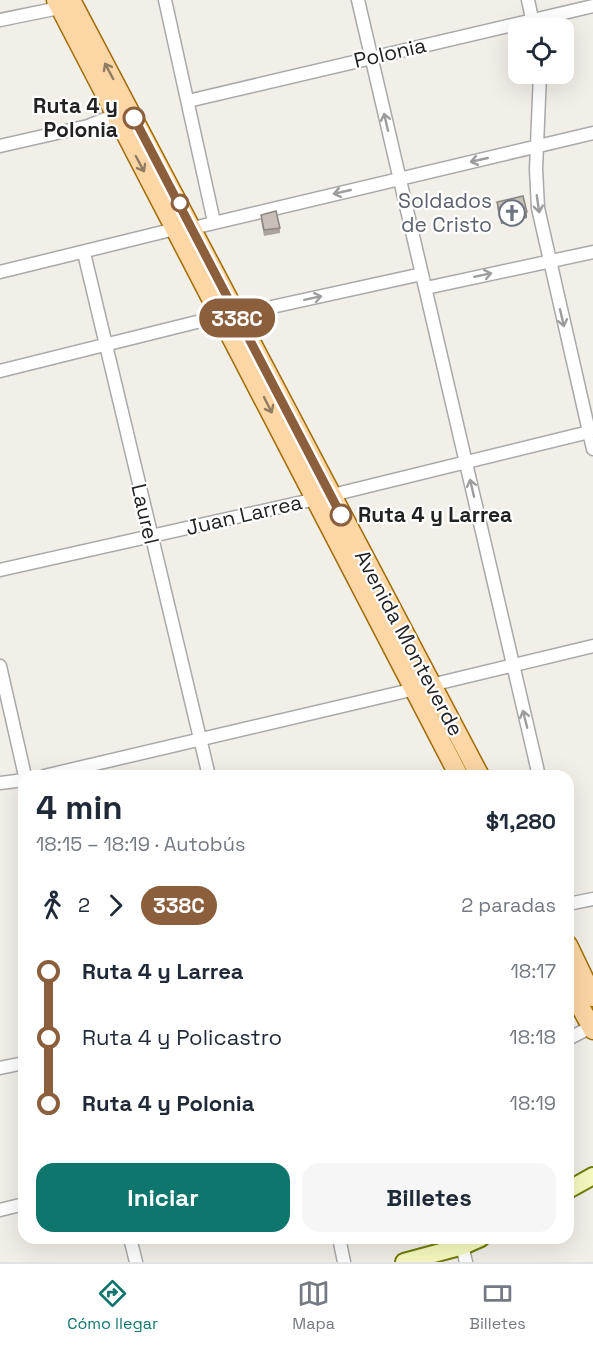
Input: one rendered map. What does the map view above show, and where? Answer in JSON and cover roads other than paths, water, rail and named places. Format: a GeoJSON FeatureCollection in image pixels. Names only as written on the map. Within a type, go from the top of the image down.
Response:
{"type":"FeatureCollection","features":[{"type":"Feature","properties":{"kind":"main road","name":"Avenida Monteverde"},"geometry":{"type":"LineString","coordinates":[[66,2],[423,687],[476,770]]}},
{"type":"Feature","properties":{"kind":"main road","name":"Avenida Monteverde"},"geometry":{"type":"LineString","coordinates":[[423,687],[457,770]]}},
{"type":"Feature","properties":{"kind":"main road"},"geometry":{"type":"LineString","coordinates":[[574,957],[593,997]]}},
{"type":"Feature","properties":{"kind":"main road"},"geometry":{"type":"LineString","coordinates":[[574,995],[592,1029]]}},
{"type":"Feature","properties":{"kind":"street"},"geometry":{"type":"LineString","coordinates":[[165,0],[214,222]]}},
{"type":"Feature","properties":{"kind":"street"},"geometry":{"type":"LineString","coordinates":[[358,0],[538,770]]}},
{"type":"Feature","properties":{"kind":"street"},"geometry":{"type":"LineString","coordinates":[[528,0],[532,18]]}},
{"type":"Feature","properties":{"kind":"street"},"geometry":{"type":"LineString","coordinates":[[0,20],[66,2]]}},
{"type":"Feature","properties":{"kind":"street","name":"Polonia"},"geometry":{"type":"LineString","coordinates":[[553,18],[593,6]]}},
{"type":"Feature","properties":{"kind":"street","name":"Polonia"},"geometry":{"type":"LineString","coordinates":[[188,101],[371,58],[508,29]]}},
{"type":"Feature","properties":{"kind":"street"},"geometry":{"type":"LineString","coordinates":[[539,84],[536,146],[538,208],[591,432],[593,449]]}},
{"type":"Feature","properties":{"kind":"street"},"geometry":{"type":"LineString","coordinates":[[0,146],[88,126],[122,112]]}},
{"type":"Feature","properties":{"kind":"street"},"geometry":{"type":"LineString","coordinates":[[0,272],[593,133]]}},
{"type":"Feature","properties":{"kind":"street"},"geometry":{"type":"LineString","coordinates":[[426,288],[593,252]]}},
{"type":"Feature","properties":{"kind":"street","name":"Laurel"},"geometry":{"type":"LineString","coordinates":[[84,253],[207,770]]}},
{"type":"Feature","properties":{"kind":"street"},"geometry":{"type":"LineString","coordinates":[[0,370],[228,315],[422,274]]}},
{"type":"Feature","properties":{"kind":"street","name":"Juan Larrea"},"geometry":{"type":"LineString","coordinates":[[0,570],[323,497],[591,432]]}},
{"type":"Feature","properties":{"kind":"street"},"geometry":{"type":"LineString","coordinates":[[69,770],[593,646]]}},
{"type":"Feature","properties":{"kind":"street"},"geometry":{"type":"LineString","coordinates":[[0,666],[22,770]]}},
{"type":"Feature","properties":{"kind":"street"},"geometry":{"type":"LineString","coordinates":[[0,783],[18,779]]}},
{"type":"Feature","properties":{"kind":"street"},"geometry":{"type":"LineString","coordinates":[[574,901],[593,899]]}},
{"type":"Feature","properties":{"kind":"street"},"geometry":{"type":"LineString","coordinates":[[574,1036],[592,1029]]}},
{"type":"Feature","properties":{"kind":"street"},"geometry":{"type":"LineString","coordinates":[[0,1068],[18,1064]]}},
{"type":"Feature","properties":{"kind":"street"},"geometry":{"type":"LineString","coordinates":[[574,1187],[593,1176]]}},
{"type":"Feature","properties":{"kind":"street"},"geometry":{"type":"LineString","coordinates":[[0,1210],[18,1206]]}},
{"type":"Feature","properties":{"kind":"street"},"geometry":{"type":"LineString","coordinates":[[132,1244],[136,1262]]}},
{"type":"Feature","properties":{"kind":"street"},"geometry":{"type":"LineString","coordinates":[[340,1244],[344,1262]]}},
{"type":"Feature","properties":{"kind":"street"},"geometry":{"type":"LineString","coordinates":[[404,1262],[463,1249]]}},
{"type":"Feature","properties":{"kind":"place","name":"Ruta 4 y Polonia"},"geometry":{"type":"Point","coordinates":[134,118]}},
{"type":"Feature","properties":{"kind":"place","name":"Soldados de Cristo"},"geometry":{"type":"Point","coordinates":[512,213]}},
{"type":"Feature","properties":{"kind":"place","name":"Ruta 4 y Larrea"},"geometry":{"type":"Point","coordinates":[341,515]}}]}
